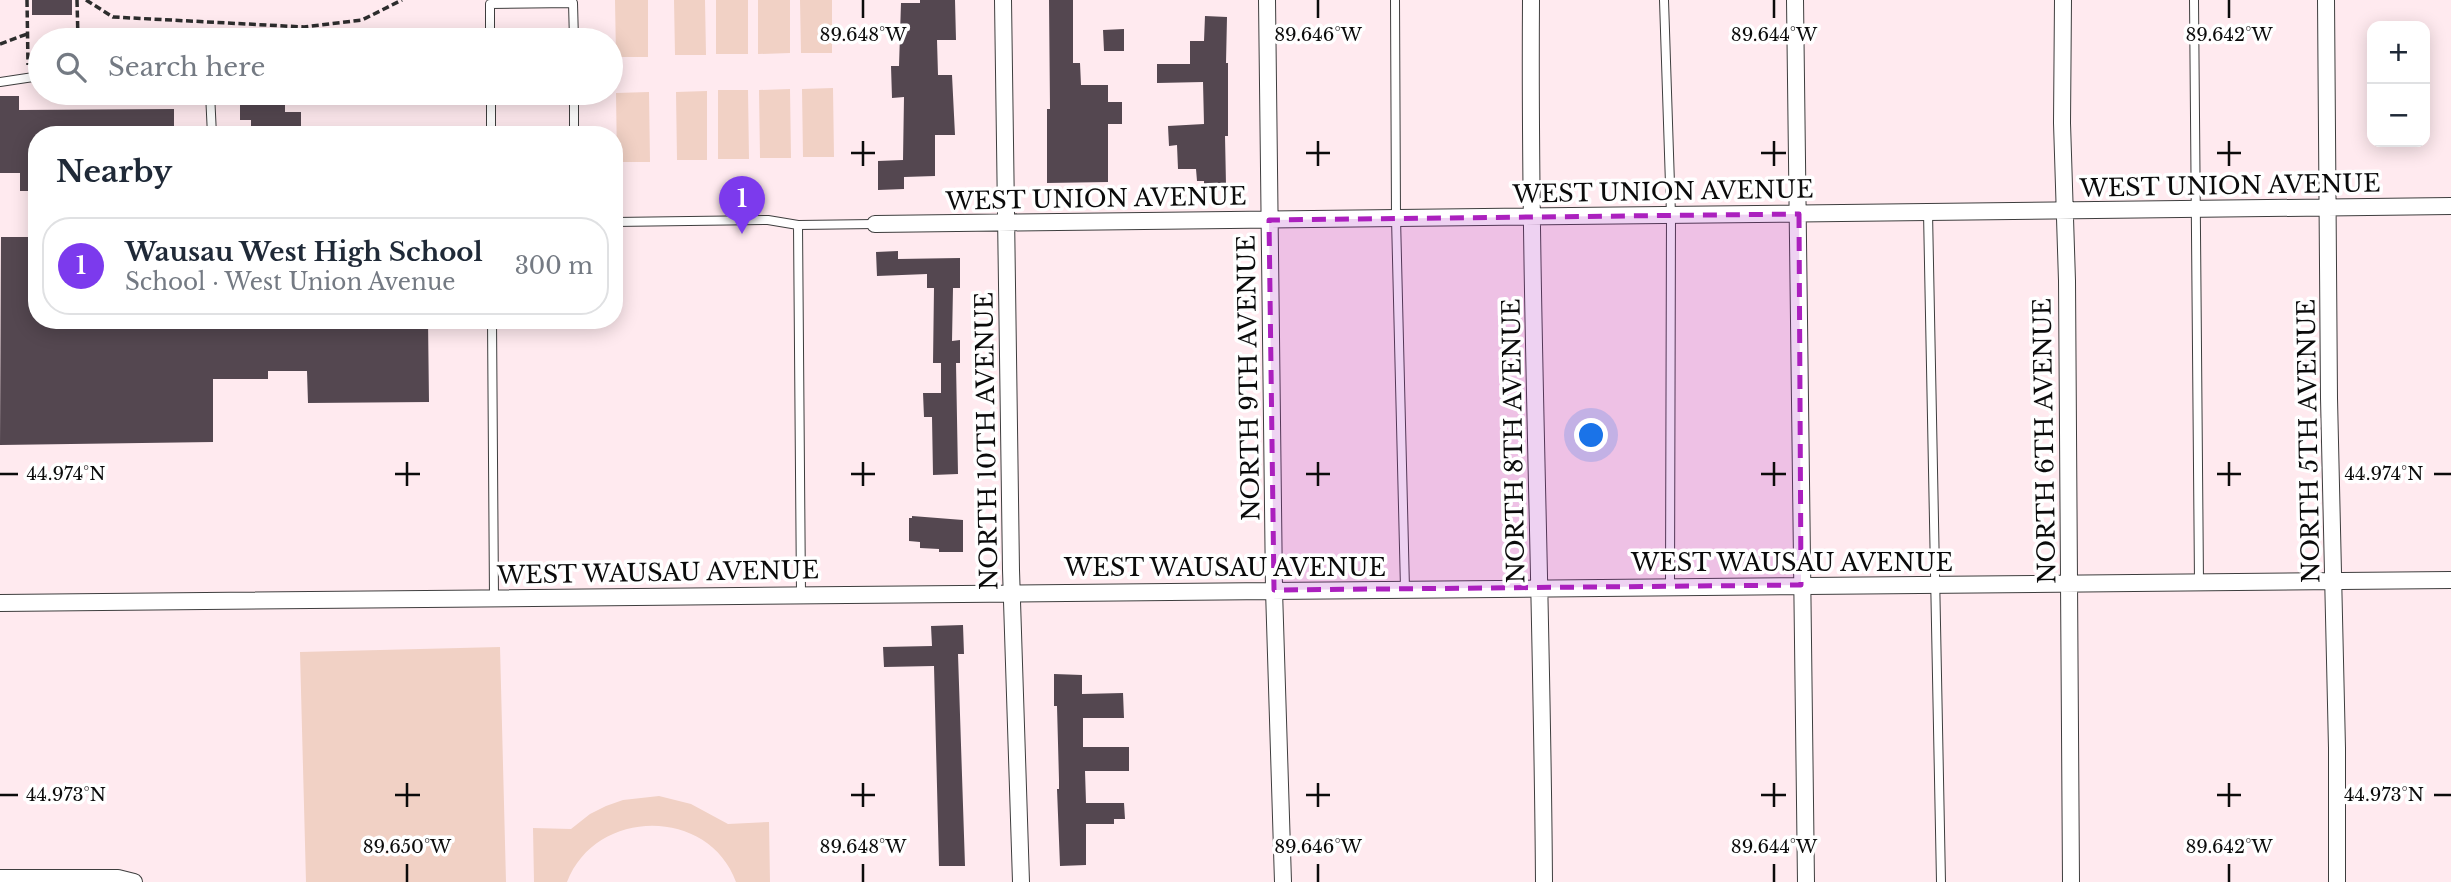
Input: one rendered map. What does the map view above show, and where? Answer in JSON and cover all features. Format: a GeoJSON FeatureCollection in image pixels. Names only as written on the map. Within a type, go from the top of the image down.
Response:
{"type":"FeatureCollection","features":[{"type":"Feature","properties":{"kind":"street","name":"NORTH 10TH AVENUE"},"geometry":{"type":"LineString","coordinates":[[1003,0],[1012,592],[1021,882]]}},
{"type":"Feature","properties":{"kind":"street","name":"NORTH 9TH AVENUE"},"geometry":{"type":"LineString","coordinates":[[1267,0],[1274,590],[1283,882]]}},
{"type":"Feature","properties":{"kind":"street","name":"NORTH 8TH AVENUE"},"geometry":{"type":"LineString","coordinates":[[1531,0],[1535,434],[1544,882]]}},
{"type":"Feature","properties":{"kind":"street"},"geometry":{"type":"LineString","coordinates":[[1795,0],[1806,882]]}},
{"type":"Feature","properties":{"kind":"street","name":"NORTH 6TH AVENUE"},"geometry":{"type":"LineString","coordinates":[[2063,0],[2071,882]]}},
{"type":"Feature","properties":{"kind":"street","name":"NORTH 5TH AVENUE"},"geometry":{"type":"LineString","coordinates":[[2326,0],[2329,398],[2337,760],[2336,882]]}},
{"type":"Feature","properties":{"kind":"street","name":"WEST UNION AVENUE"},"geometry":{"type":"LineString","coordinates":[[875,224],[2451,206]]}},
{"type":"Feature","properties":{"kind":"street","name":"WEST WAUSAU AVENUE"},"geometry":{"type":"LineString","coordinates":[[0,603],[2451,580]]}},
{"type":"Feature","properties":{"kind":"street"},"geometry":{"type":"LineString","coordinates":[[0,878],[118,878],[134,882]]}},
{"type":"Feature","properties":{"kind":"lane"},"geometry":{"type":"LineString","coordinates":[[1395,0],[1396,218],[1405,589]]}},
{"type":"Feature","properties":{"kind":"lane"},"geometry":{"type":"LineString","coordinates":[[1664,0],[1671,215],[1670,586]]}},
{"type":"Feature","properties":{"kind":"lane"},"geometry":{"type":"LineString","coordinates":[[2194,0],[2199,582]]}},
{"type":"Feature","properties":{"kind":"lane"},"geometry":{"type":"LineString","coordinates":[[490,28],[490,4],[573,3],[573,28]]}},
{"type":"Feature","properties":{"kind":"lane"},"geometry":{"type":"LineString","coordinates":[[0,82],[28,78]]}},
{"type":"Feature","properties":{"kind":"lane"},"geometry":{"type":"LineString","coordinates":[[211,105],[212,126]]}},
{"type":"Feature","properties":{"kind":"lane"},"geometry":{"type":"LineString","coordinates":[[491,105],[491,126]]}},
{"type":"Feature","properties":{"kind":"lane"},"geometry":{"type":"LineString","coordinates":[[574,105],[574,126]]}},
{"type":"Feature","properties":{"kind":"lane"},"geometry":{"type":"LineString","coordinates":[[1927,212],[1941,882]]}},
{"type":"Feature","properties":{"kind":"lane"},"geometry":{"type":"LineString","coordinates":[[623,222],[768,220],[798,225],[875,224]]}},
{"type":"Feature","properties":{"kind":"lane"},"geometry":{"type":"LineString","coordinates":[[798,225],[801,594]]}},
{"type":"Feature","properties":{"kind":"lane"},"geometry":{"type":"LineString","coordinates":[[492,329],[494,598]]}},
{"type":"Feature","properties":{"kind":"path"},"geometry":{"type":"LineString","coordinates":[[27,0],[28,56]]}},
{"type":"Feature","properties":{"kind":"path"},"geometry":{"type":"LineString","coordinates":[[77,0],[78,28]]}},
{"type":"Feature","properties":{"kind":"path"},"geometry":{"type":"LineString","coordinates":[[86,0],[113,17],[304,27],[362,20],[402,0]]}},
{"type":"Feature","properties":{"kind":"path"},"geometry":{"type":"LineString","coordinates":[[0,44],[27,34]]}},
{"type":"Feature","properties":{"kind":"highlighted area"},"geometry":{"type":"Polygon","coordinates":[[[1799,214],[1801,585],[1274,590],[1269,220],[1799,214]]]}},
{"type":"Feature","properties":{"kind":"shaded area"},"geometry":{"type":"Polygon","coordinates":[[[615,0],[648,0],[648,57],[623,57],[623,28],[615,28],[615,0]]]}},
{"type":"Feature","properties":{"kind":"shaded area"},"geometry":{"type":"Polygon","coordinates":[[[674,0],[705,0],[706,55],[675,55],[674,0]]]}},
{"type":"Feature","properties":{"kind":"shaded area"},"geometry":{"type":"Polygon","coordinates":[[[716,0],[748,0],[748,54],[716,54],[716,0]]]}},
{"type":"Feature","properties":{"kind":"shaded area"},"geometry":{"type":"Polygon","coordinates":[[[758,0],[790,0],[790,53],[758,54],[758,0]]]}},
{"type":"Feature","properties":{"kind":"shaded area"},"geometry":{"type":"Polygon","coordinates":[[[800,0],[832,0],[832,53],[801,53],[800,0]]]}},
{"type":"Feature","properties":{"kind":"shaded area"},"geometry":{"type":"Polygon","coordinates":[[[833,88],[834,157],[803,157],[802,89],[833,88]]]}},
{"type":"Feature","properties":{"kind":"shaded area"},"geometry":{"type":"Polygon","coordinates":[[[790,89],[791,158],[760,158],[759,90],[790,89]]]}},
{"type":"Feature","properties":{"kind":"shaded area"},"geometry":{"type":"Polygon","coordinates":[[[718,90],[748,90],[749,159],[718,159],[718,90]]]}},
{"type":"Feature","properties":{"kind":"shaded area"},"geometry":{"type":"Polygon","coordinates":[[[707,91],[707,160],[677,160],[676,92],[707,91]]]}},
{"type":"Feature","properties":{"kind":"shaded area"},"geometry":{"type":"Polygon","coordinates":[[[649,92],[650,162],[623,162],[623,126],[616,126],[616,105],[623,105],[623,93],[649,92]]]}},
{"type":"Feature","properties":{"kind":"shaded area"},"geometry":{"type":"Polygon","coordinates":[[[500,647],[506,882],[306,882],[300,652],[500,647]]]}},
{"type":"Feature","properties":{"kind":"shaded area"},"geometry":{"type":"Polygon","coordinates":[[[659,796],[691,804],[728,824],[769,822],[770,882],[736,882],[722,857],[702,840],[678,829],[652,826],[626,829],[602,840],[581,857],[567,882],[534,882],[533,828],[571,829],[590,814],[606,806],[623,800],[659,796]]]}},
{"type":"Feature","properties":{"kind":"building"},"geometry":{"type":"Polygon","coordinates":[[[32,0],[72,0],[72,15],[32,15],[32,0]]]}},
{"type":"Feature","properties":{"kind":"building"},"geometry":{"type":"Polygon","coordinates":[[[920,0],[955,0],[956,40],[937,40],[938,75],[952,75],[955,135],[935,135],[935,176],[904,177],[904,189],[878,190],[878,161],[903,160],[904,97],[892,98],[891,66],[899,66],[901,3],[920,3],[920,0]]]}},
{"type":"Feature","properties":{"kind":"building"},"geometry":{"type":"Polygon","coordinates":[[[1049,0],[1073,0],[1073,63],[1080,63],[1081,85],[1108,85],[1108,102],[1122,102],[1122,124],[1108,124],[1108,182],[1047,183],[1047,109],[1050,109],[1049,0]]]}},
{"type":"Feature","properties":{"kind":"building"},"geometry":{"type":"Polygon","coordinates":[[[1205,16],[1227,17],[1226,185],[1204,185],[1204,181],[1197,181],[1196,169],[1178,169],[1177,145],[1169,146],[1168,126],[1204,124],[1203,82],[1157,83],[1157,64],[1190,64],[1190,41],[1204,41],[1205,16]]]}},
{"type":"Feature","properties":{"kind":"building"},"geometry":{"type":"Polygon","coordinates":[[[1124,29],[1124,51],[1104,51],[1103,30],[1124,29]]]}},
{"type":"Feature","properties":{"kind":"building"},"geometry":{"type":"Polygon","coordinates":[[[0,96],[19,96],[19,110],[174,109],[174,126],[28,126],[28,191],[20,191],[20,173],[0,173],[0,96]]]}},
{"type":"Feature","properties":{"kind":"building"},"geometry":{"type":"Polygon","coordinates":[[[240,105],[285,105],[285,112],[301,112],[301,126],[251,126],[251,120],[240,120],[240,105]]]}},
{"type":"Feature","properties":{"kind":"building"},"geometry":{"type":"Polygon","coordinates":[[[1,237],[28,237],[28,329],[428,329],[429,402],[308,403],[307,371],[268,371],[268,379],[213,379],[213,442],[0,445],[1,237]]]}},
{"type":"Feature","properties":{"kind":"building"},"geometry":{"type":"Polygon","coordinates":[[[898,251],[898,259],[960,258],[960,288],[953,288],[952,341],[960,340],[960,363],[956,363],[958,474],[933,475],[932,417],[924,417],[923,393],[941,393],[941,363],[933,363],[934,288],[927,288],[927,274],[877,276],[876,252],[898,251]]]}},
{"type":"Feature","properties":{"kind":"building"},"geometry":{"type":"Polygon","coordinates":[[[912,516],[963,520],[963,552],[939,552],[939,549],[920,548],[920,542],[909,541],[909,518],[912,516]]]}},
{"type":"Feature","properties":{"kind":"building"},"geometry":{"type":"Polygon","coordinates":[[[963,625],[964,654],[958,654],[965,866],[939,866],[934,666],[884,667],[883,647],[932,646],[931,626],[963,625]]]}},
{"type":"Feature","properties":{"kind":"building"},"geometry":{"type":"Polygon","coordinates":[[[1054,674],[1082,675],[1082,694],[1123,693],[1124,718],[1083,718],[1083,747],[1129,747],[1129,771],[1085,771],[1086,803],[1124,803],[1125,819],[1114,819],[1114,824],[1086,824],[1086,865],[1060,866],[1054,674]]]}},
{"type":"Feature","properties":{"kind":"place","name":"Wausau West High School"},"geometry":{"type":"Point","coordinates":[742,234]}}]}
